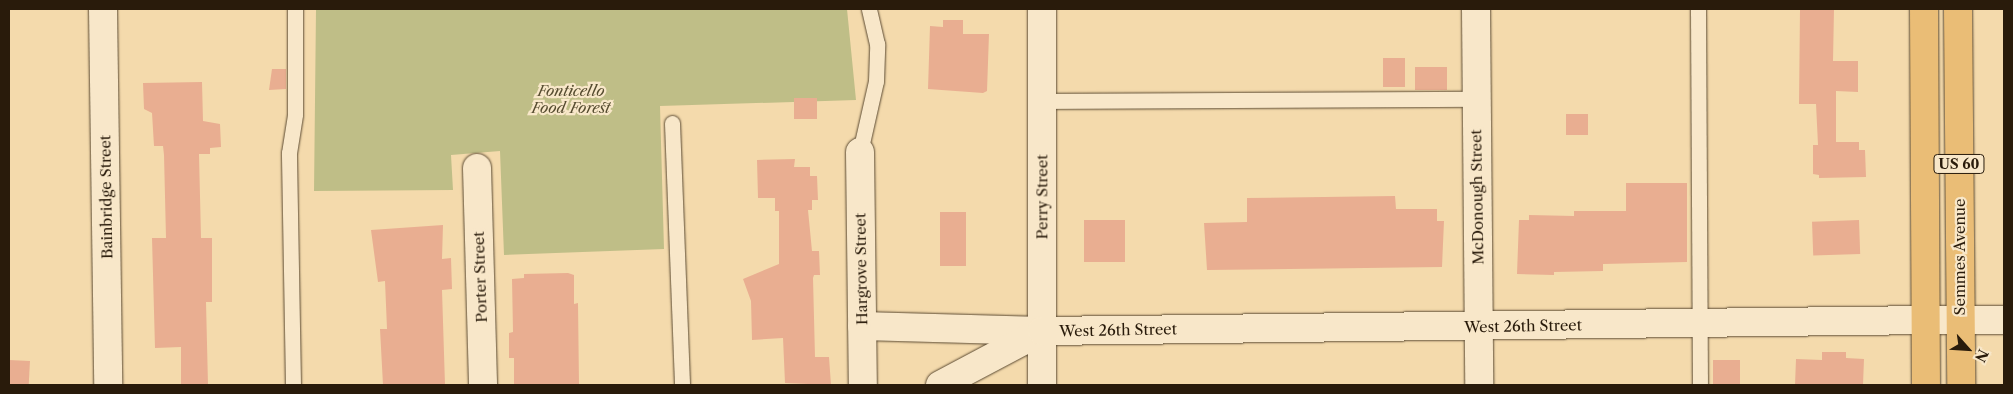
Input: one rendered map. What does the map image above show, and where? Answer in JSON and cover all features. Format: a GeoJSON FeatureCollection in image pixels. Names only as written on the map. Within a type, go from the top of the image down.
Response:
{"type":"FeatureCollection","features":[{"type":"Feature","properties":{"kind":"main road","name":"US 60"},"geometry":{"type":"LineString","coordinates":[[1924,9],[1926,385]]}},
{"type":"Feature","properties":{"kind":"main road","name":"Semmes Avenue"},"geometry":{"type":"LineString","coordinates":[[1958,9],[1961,385]]}},
{"type":"Feature","properties":{"kind":"street","name":"Bainbridge Street"},"geometry":{"type":"LineString","coordinates":[[103,9],[108,385]]}},
{"type":"Feature","properties":{"kind":"street","name":"Perry Street"},"geometry":{"type":"LineString","coordinates":[[1042,9],[1042,385]]}},
{"type":"Feature","properties":{"kind":"street","name":"McDonough Street"},"geometry":{"type":"LineString","coordinates":[[1476,9],[1479,385]]}},
{"type":"Feature","properties":{"kind":"street","name":"Hargrove Street"},"geometry":{"type":"LineString","coordinates":[[860,152],[863,385]]}},
{"type":"Feature","properties":{"kind":"street","name":"Porter Street"},"geometry":{"type":"LineString","coordinates":[[478,168],[483,385]]}},
{"type":"Feature","properties":{"kind":"street","name":"West 26th Street"},"geometry":{"type":"LineString","coordinates":[[862,326],[1042,331],[2004,320]]}},
{"type":"Feature","properties":{"kind":"street","name":"West 26th Street"},"geometry":{"type":"LineString","coordinates":[[940,385],[1042,331]]}},
{"type":"Feature","properties":{"kind":"lane"},"geometry":{"type":"LineString","coordinates":[[293,385],[289,154],[296,96],[295,9]]}},
{"type":"Feature","properties":{"kind":"lane"},"geometry":{"type":"LineString","coordinates":[[860,152],[876,81],[877,44],[869,9]]}},
{"type":"Feature","properties":{"kind":"lane"},"geometry":{"type":"LineString","coordinates":[[1698,9],[1700,385]]}},
{"type":"Feature","properties":{"kind":"lane"},"geometry":{"type":"LineString","coordinates":[[1042,101],[1476,99]]}},
{"type":"Feature","properties":{"kind":"lane"},"geometry":{"type":"LineString","coordinates":[[672,123],[682,385]]}},
{"type":"Feature","properties":{"kind":"green space","name":"Fonticello Food Forest"},"geometry":{"type":"Polygon","coordinates":[[[316,9],[847,9],[856,100],[660,106],[664,249],[504,255],[500,151],[451,155],[453,190],[314,191],[316,9]]]}},
{"type":"Feature","properties":{"kind":"building"},"geometry":{"type":"Polygon","coordinates":[[[1800,9],[1834,9],[1833,61],[1858,61],[1858,92],[1836,91],[1836,142],[1859,142],[1859,150],[1865,150],[1866,177],[1819,178],[1819,175],[1813,174],[1813,145],[1818,145],[1816,104],[1799,104],[1800,9]]]}},
{"type":"Feature","properties":{"kind":"building"},"geometry":{"type":"Polygon","coordinates":[[[943,20],[963,20],[963,34],[989,34],[987,91],[983,93],[928,89],[930,26],[943,27],[943,20]]]}},
{"type":"Feature","properties":{"kind":"building"},"geometry":{"type":"Polygon","coordinates":[[[1383,58],[1405,58],[1405,87],[1383,87],[1383,58]]]}},
{"type":"Feature","properties":{"kind":"building"},"geometry":{"type":"Polygon","coordinates":[[[1415,67],[1447,67],[1447,90],[1415,90],[1415,67]]]}},
{"type":"Feature","properties":{"kind":"building"},"geometry":{"type":"Polygon","coordinates":[[[272,69],[286,69],[286,89],[269,90],[272,69]]]}},
{"type":"Feature","properties":{"kind":"building"},"geometry":{"type":"Polygon","coordinates":[[[202,82],[203,121],[220,124],[221,147],[210,148],[210,154],[199,154],[201,238],[212,238],[212,302],[206,302],[208,385],[181,385],[181,347],[155,348],[152,238],[166,238],[164,155],[163,146],[154,146],[152,113],[144,109],[143,83],[202,82]]]}},
{"type":"Feature","properties":{"kind":"building"},"geometry":{"type":"Polygon","coordinates":[[[794,98],[817,98],[817,119],[794,119],[794,98]]]}},
{"type":"Feature","properties":{"kind":"building"},"geometry":{"type":"Polygon","coordinates":[[[1566,114],[1588,114],[1588,135],[1566,135],[1566,114]]]}},
{"type":"Feature","properties":{"kind":"building"},"geometry":{"type":"Polygon","coordinates":[[[795,159],[794,167],[810,167],[810,176],[817,176],[818,200],[812,200],[812,210],[808,210],[812,251],[819,251],[820,275],[814,275],[813,278],[815,357],[829,357],[831,385],[785,383],[783,338],[752,340],[751,301],[743,279],[779,264],[779,211],[775,211],[775,198],[758,198],[757,160],[795,159]]]}},
{"type":"Feature","properties":{"kind":"building"},"geometry":{"type":"Polygon","coordinates":[[[1626,183],[1687,183],[1687,262],[1603,264],[1603,271],[1554,272],[1554,275],[1517,274],[1519,220],[1529,220],[1529,215],[1574,216],[1574,211],[1626,211],[1626,183]]]}},
{"type":"Feature","properties":{"kind":"building"},"geometry":{"type":"Polygon","coordinates":[[[1395,196],[1396,209],[1437,209],[1437,221],[1444,221],[1442,267],[1207,270],[1204,223],[1247,222],[1247,198],[1395,196]]]}},
{"type":"Feature","properties":{"kind":"building"},"geometry":{"type":"Polygon","coordinates":[[[940,212],[966,212],[966,266],[940,266],[940,212]]]}},
{"type":"Feature","properties":{"kind":"building"},"geometry":{"type":"Polygon","coordinates":[[[1084,220],[1125,220],[1125,262],[1084,262],[1084,220]]]}},
{"type":"Feature","properties":{"kind":"building"},"geometry":{"type":"Polygon","coordinates":[[[1859,220],[1860,254],[1813,256],[1812,222],[1859,220]]]}},
{"type":"Feature","properties":{"kind":"building"},"geometry":{"type":"Polygon","coordinates":[[[443,225],[442,259],[451,258],[452,289],[442,290],[445,385],[383,385],[380,329],[387,329],[385,281],[378,282],[371,230],[443,225]]]}},
{"type":"Feature","properties":{"kind":"building"},"geometry":{"type":"Polygon","coordinates":[[[568,273],[574,275],[574,304],[578,303],[579,385],[514,385],[514,358],[509,358],[509,333],[513,332],[512,279],[524,278],[524,274],[568,273]]]}},
{"type":"Feature","properties":{"kind":"building"},"geometry":{"type":"Polygon","coordinates":[[[1822,352],[1846,352],[1846,358],[1864,359],[1863,385],[1795,385],[1796,359],[1822,360],[1822,352]]]}},
{"type":"Feature","properties":{"kind":"building"},"geometry":{"type":"Polygon","coordinates":[[[9,360],[30,361],[29,385],[9,385],[9,360]]]}},
{"type":"Feature","properties":{"kind":"building"},"geometry":{"type":"Polygon","coordinates":[[[1713,360],[1740,360],[1740,385],[1713,385],[1713,360]]]}}]}
